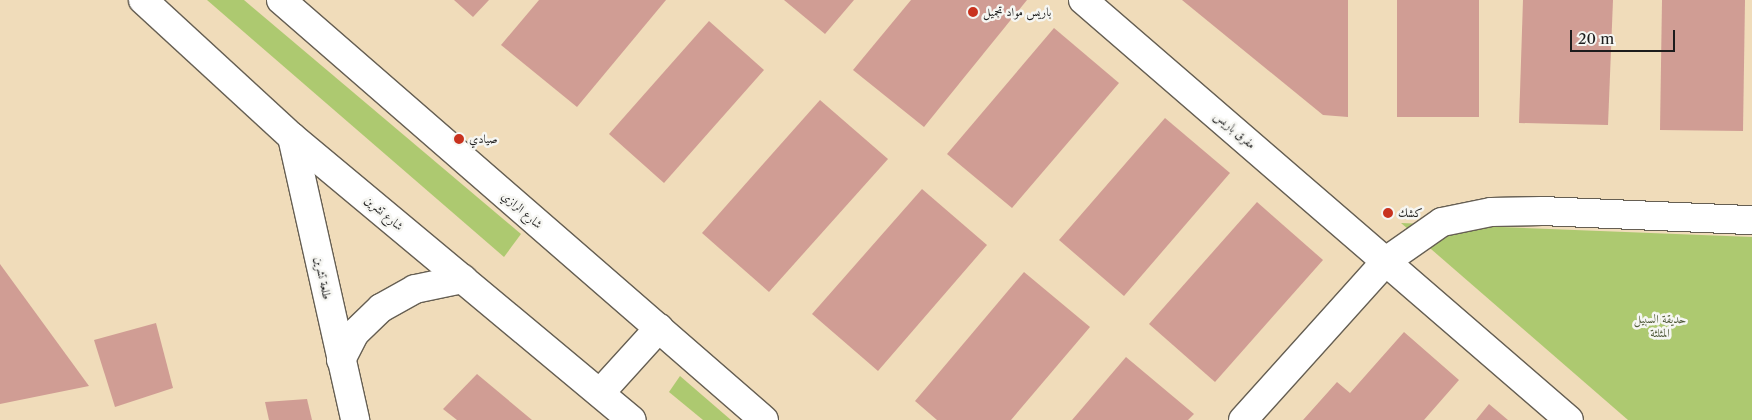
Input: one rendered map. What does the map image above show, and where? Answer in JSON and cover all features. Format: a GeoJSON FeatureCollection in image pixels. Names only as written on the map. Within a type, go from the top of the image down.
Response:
{"type":"FeatureCollection","features":[{"type":"Feature","properties":{"kind":"street","name":"شارع تشرين"},"geometry":{"type":"LineString","coordinates":[[143,0],[292,136],[632,420]]}},
{"type":"Feature","properties":{"kind":"street","name":"شارع الرازي"},"geometry":{"type":"LineString","coordinates":[[281,0],[764,420]]}},
{"type":"Feature","properties":{"kind":"street","name":"مفرق باريس"},"geometry":{"type":"LineString","coordinates":[[1083,0],[1569,420]]}},
{"type":"Feature","properties":{"kind":"street","name":"طلعة تشرين"},"geometry":{"type":"LineString","coordinates":[[292,136],[340,360],[355,420]]}},
{"type":"Feature","properties":{"kind":"street"},"geometry":{"type":"LineString","coordinates":[[1243,420],[1386,260],[1442,222],[1491,212],[1542,211],[1752,220]]}},
{"type":"Feature","properties":{"kind":"street"},"geometry":{"type":"LineString","coordinates":[[340,360],[355,333],[381,308],[415,289],[463,279]]}},
{"type":"Feature","properties":{"kind":"street"},"geometry":{"type":"LineString","coordinates":[[600,393],[658,328]]}},
{"type":"Feature","properties":{"kind":"green space"},"geometry":{"type":"Polygon","coordinates":[[[207,0],[244,0],[521,234],[504,257],[207,0]]]}},
{"type":"Feature","properties":{"kind":"green space","name":"حديقة السبيل المثلثة"},"geometry":{"type":"Polygon","coordinates":[[[1401,223],[1752,237],[1752,420],[1628,420],[1401,223]]]}},
{"type":"Feature","properties":{"kind":"green space"},"geometry":{"type":"Polygon","coordinates":[[[680,376],[731,420],[703,420],[669,392],[680,376]]]}},
{"type":"Feature","properties":{"kind":"building"},"geometry":{"type":"Polygon","coordinates":[[[454,0],[489,0],[473,17],[454,0]]]}},
{"type":"Feature","properties":{"kind":"building"},"geometry":{"type":"Polygon","coordinates":[[[539,0],[666,0],[577,107],[501,45],[539,0]]]}},
{"type":"Feature","properties":{"kind":"building"},"geometry":{"type":"Polygon","coordinates":[[[784,0],[854,0],[825,34],[784,0]]]}},
{"type":"Feature","properties":{"kind":"building"},"geometry":{"type":"Polygon","coordinates":[[[911,0],[1027,0],[924,127],[853,70],[911,0]]]}},
{"type":"Feature","properties":{"kind":"building"},"geometry":{"type":"Polygon","coordinates":[[[1182,0],[1348,0],[1348,117],[1323,115],[1182,0]]]}},
{"type":"Feature","properties":{"kind":"building"},"geometry":{"type":"Polygon","coordinates":[[[1397,0],[1479,0],[1479,117],[1397,117],[1397,0]]]}},
{"type":"Feature","properties":{"kind":"building"},"geometry":{"type":"Polygon","coordinates":[[[1523,0],[1613,0],[1608,125],[1519,123],[1523,0]]]}},
{"type":"Feature","properties":{"kind":"building"},"geometry":{"type":"Polygon","coordinates":[[[1662,0],[1745,0],[1743,131],[1660,130],[1662,0]]]}},
{"type":"Feature","properties":{"kind":"building"},"geometry":{"type":"Polygon","coordinates":[[[709,21],[764,70],[664,183],[609,134],[709,21]]]}},
{"type":"Feature","properties":{"kind":"building"},"geometry":{"type":"Polygon","coordinates":[[[1054,28],[1119,83],[1012,208],[947,154],[1054,28]]]}},
{"type":"Feature","properties":{"kind":"building"},"geometry":{"type":"Polygon","coordinates":[[[820,100],[888,159],[769,292],[702,233],[820,100]]]}},
{"type":"Feature","properties":{"kind":"building"},"geometry":{"type":"Polygon","coordinates":[[[1165,118],[1230,173],[1124,296],[1059,240],[1165,118]]]}},
{"type":"Feature","properties":{"kind":"building"},"geometry":{"type":"Polygon","coordinates":[[[922,189],[987,245],[878,371],[812,314],[922,189]]]}},
{"type":"Feature","properties":{"kind":"building"},"geometry":{"type":"Polygon","coordinates":[[[1257,202],[1323,260],[1215,382],[1149,324],[1257,202]]]}},
{"type":"Feature","properties":{"kind":"building"},"geometry":{"type":"Polygon","coordinates":[[[0,264],[89,386],[0,404],[0,264]]]}},
{"type":"Feature","properties":{"kind":"building"},"geometry":{"type":"Polygon","coordinates":[[[1024,272],[1090,327],[1011,420],[937,420],[915,401],[1024,272]]]}},
{"type":"Feature","properties":{"kind":"building"},"geometry":{"type":"Polygon","coordinates":[[[156,323],[173,388],[115,407],[94,340],[156,323]]]}},
{"type":"Feature","properties":{"kind":"building"},"geometry":{"type":"Polygon","coordinates":[[[1404,332],[1459,380],[1424,420],[1303,420],[1337,382],[1350,393],[1404,332]]]}},
{"type":"Feature","properties":{"kind":"building"},"geometry":{"type":"Polygon","coordinates":[[[1126,357],[1194,414],[1188,420],[1072,420],[1126,357]]]}},
{"type":"Feature","properties":{"kind":"building"},"geometry":{"type":"Polygon","coordinates":[[[477,374],[532,420],[457,420],[443,409],[477,374]]]}},
{"type":"Feature","properties":{"kind":"building"},"geometry":{"type":"Polygon","coordinates":[[[307,399],[312,420],[269,420],[265,402],[307,399]]]}},
{"type":"Feature","properties":{"kind":"building"},"geometry":{"type":"Polygon","coordinates":[[[1489,404],[1508,420],[1476,420],[1489,404]]]}},
{"type":"Feature","properties":{"kind":"place","name":"باريس مواد تجميل"},"geometry":{"type":"Point","coordinates":[973,12]}},
{"type":"Feature","properties":{"kind":"place","name":"صيادي"},"geometry":{"type":"Point","coordinates":[459,139]}},
{"type":"Feature","properties":{"kind":"place","name":"كشك"},"geometry":{"type":"Point","coordinates":[1388,213]}}]}
